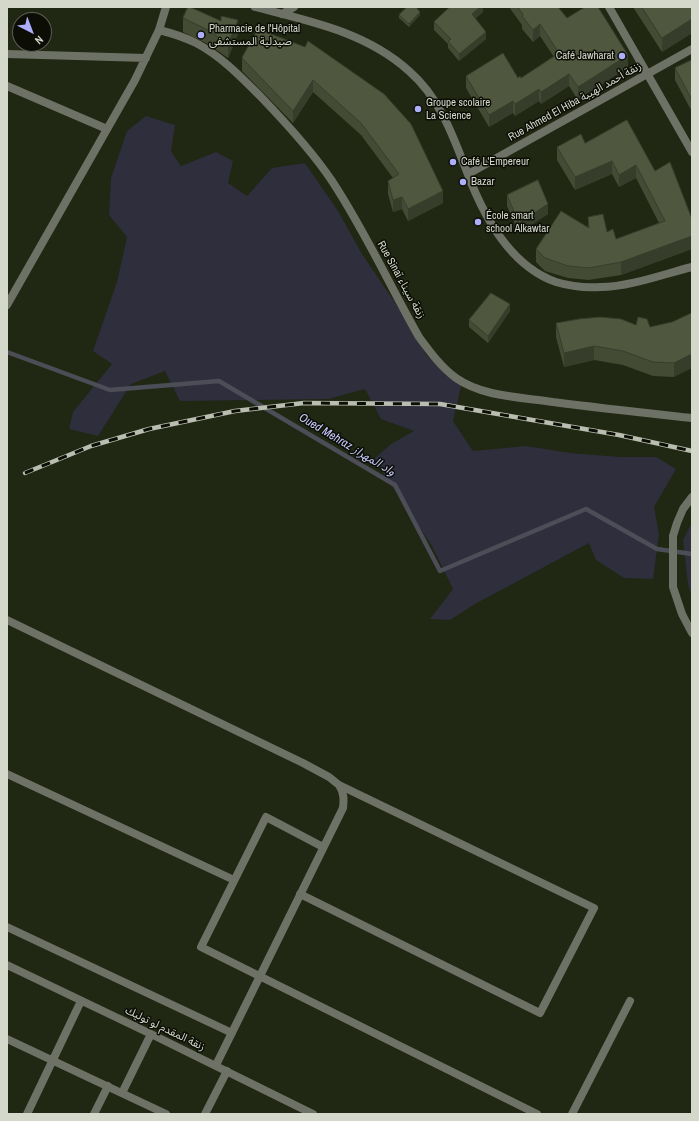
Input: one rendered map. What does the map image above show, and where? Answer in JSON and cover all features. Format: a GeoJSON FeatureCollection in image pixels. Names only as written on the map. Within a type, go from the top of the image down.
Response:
{"type":"FeatureCollection","features":[{"type":"Feature","properties":{"kind":"street"},"geometry":{"type":"LineString","coordinates":[[7,306],[135,80],[159,30],[166,7]]}},
{"type":"Feature","properties":{"kind":"street"},"geometry":{"type":"LineString","coordinates":[[255,7],[345,32],[367,41],[389,54],[410,71],[428,91],[442,112],[479,199],[496,230],[515,255],[534,270],[556,282],[578,286],[601,287],[630,283],[692,267]]}},
{"type":"Feature","properties":{"kind":"street"},"geometry":{"type":"LineString","coordinates":[[282,14],[294,7]]}},
{"type":"Feature","properties":{"kind":"street"},"geometry":{"type":"LineString","coordinates":[[609,7],[692,152]]}},
{"type":"Feature","properties":{"kind":"street","name":"Rue Sinaï زنقة سيناء"},"geometry":{"type":"LineString","coordinates":[[159,30],[196,43],[212,53],[253,89],[292,131],[331,179],[349,208],[419,337],[432,356],[456,378],[473,387],[495,394],[692,418]]}},
{"type":"Feature","properties":{"kind":"street","name":"Rue Ahmed El Hiba زنقة أحمد الهيبة"},"geometry":{"type":"LineString","coordinates":[[468,174],[692,49]]}},
{"type":"Feature","properties":{"kind":"street"},"geometry":{"type":"LineString","coordinates":[[7,54],[146,58]]}},
{"type":"Feature","properties":{"kind":"street"},"geometry":{"type":"LineString","coordinates":[[7,86],[107,129]]}},
{"type":"Feature","properties":{"kind":"street"},"geometry":{"type":"LineString","coordinates":[[692,497],[677,523],[673,536],[673,587],[682,614],[692,633]]}},
{"type":"Feature","properties":{"kind":"street"},"geometry":{"type":"LineString","coordinates":[[7,620],[303,763],[329,777],[339,785],[594,908],[540,1013],[300,894]]}},
{"type":"Feature","properties":{"kind":"street"},"geometry":{"type":"LineString","coordinates":[[7,774],[234,880]]}},
{"type":"Feature","properties":{"kind":"street"},"geometry":{"type":"LineString","coordinates":[[216,1066],[343,808],[343,792],[339,785]]}},
{"type":"Feature","properties":{"kind":"street"},"geometry":{"type":"LineString","coordinates":[[323,847],[266,817],[201,947],[537,1114]]}},
{"type":"Feature","properties":{"kind":"street"},"geometry":{"type":"LineString","coordinates":[[7,927],[232,1033]]}},
{"type":"Feature","properties":{"kind":"street","name":"زنقة المقدم لو توليك"},"geometry":{"type":"LineString","coordinates":[[7,965],[313,1114]]}},
{"type":"Feature","properties":{"kind":"street"},"geometry":{"type":"LineString","coordinates":[[27,1114],[81,1000]]}},
{"type":"Feature","properties":{"kind":"street"},"geometry":{"type":"LineString","coordinates":[[572,1114],[630,1001]]}},
{"type":"Feature","properties":{"kind":"street"},"geometry":{"type":"LineString","coordinates":[[122,1093],[151,1034]]}},
{"type":"Feature","properties":{"kind":"street"},"geometry":{"type":"LineString","coordinates":[[7,1039],[166,1114]]}},
{"type":"Feature","properties":{"kind":"street"},"geometry":{"type":"LineString","coordinates":[[205,1114],[227,1071]]}},
{"type":"Feature","properties":{"kind":"street"},"geometry":{"type":"LineString","coordinates":[[94,1114],[108,1086]]}},
{"type":"Feature","properties":{"kind":"shaded area"},"geometry":{"type":"Polygon","coordinates":[[[146,116],[175,125],[171,151],[181,166],[216,152],[233,161],[228,183],[247,196],[272,168],[305,163],[338,211],[362,254],[404,316],[427,356],[461,386],[453,421],[473,451],[526,446],[570,453],[620,457],[656,457],[676,469],[654,507],[659,534],[653,579],[624,578],[596,560],[589,543],[475,604],[450,620],[430,619],[453,589],[432,546],[374,459],[391,444],[414,431],[381,419],[365,389],[328,399],[180,401],[165,371],[131,384],[98,436],[69,429],[73,412],[112,364],[93,351],[117,282],[127,237],[109,215],[111,178],[127,131],[146,116]]]}},
{"type":"Feature","properties":{"kind":"shaded area"},"geometry":{"type":"Polygon","coordinates":[[[692,522],[692,599],[688,584],[683,540],[692,522]]]}},
{"type":"Feature","properties":{"kind":"building"},"geometry":{"type":"Polygon","coordinates":[[[188,7],[221,21],[221,16],[238,20],[228,44],[208,30],[183,18],[188,7]]]}},
{"type":"Feature","properties":{"kind":"building"},"geometry":{"type":"Polygon","coordinates":[[[407,7],[416,7],[420,12],[409,24],[399,15],[407,7]]]}},
{"type":"Feature","properties":{"kind":"building"},"geometry":{"type":"Polygon","coordinates":[[[450,7],[480,7],[472,14],[486,32],[459,54],[448,41],[451,39],[434,22],[450,7]]]}},
{"type":"Feature","properties":{"kind":"building"},"geometry":{"type":"Polygon","coordinates":[[[518,7],[558,7],[567,18],[585,7],[598,7],[628,55],[578,87],[569,74],[541,92],[539,89],[515,104],[513,101],[489,115],[466,76],[503,53],[518,78],[520,76],[521,78],[559,53],[540,24],[533,30],[522,16],[523,15],[518,7]]]}},
{"type":"Feature","properties":{"kind":"building"},"geometry":{"type":"Polygon","coordinates":[[[642,7],[692,7],[692,19],[662,38],[642,7]]]}},
{"type":"Feature","properties":{"kind":"building"},"geometry":{"type":"Polygon","coordinates":[[[258,29],[305,47],[308,41],[384,94],[411,124],[443,191],[408,209],[402,197],[393,200],[388,181],[399,174],[361,123],[313,80],[293,111],[242,58],[258,29]]]}},
{"type":"Feature","properties":{"kind":"building"},"geometry":{"type":"Polygon","coordinates":[[[692,60],[692,100],[675,68],[692,60]]]}},
{"type":"Feature","properties":{"kind":"building"},"geometry":{"type":"Polygon","coordinates":[[[627,120],[655,171],[670,162],[692,219],[692,236],[621,262],[589,268],[568,266],[545,258],[536,249],[561,211],[589,228],[588,217],[603,214],[607,232],[613,229],[616,239],[665,221],[636,165],[619,175],[612,161],[575,177],[557,147],[581,134],[585,143],[627,120]]]}},
{"type":"Feature","properties":{"kind":"building"},"geometry":{"type":"Polygon","coordinates":[[[538,180],[548,204],[519,223],[507,195],[538,180]]]}},
{"type":"Feature","properties":{"kind":"building"},"geometry":{"type":"Polygon","coordinates":[[[491,293],[510,304],[488,336],[469,320],[491,293]]]}},
{"type":"Feature","properties":{"kind":"building"},"geometry":{"type":"Polygon","coordinates":[[[692,313],[692,354],[674,363],[653,362],[623,351],[594,346],[564,353],[556,323],[600,317],[621,319],[636,325],[638,317],[647,319],[650,327],[672,322],[692,313]]]}},
{"type":"Feature","properties":{"kind":"waterway","name":"Oued Mehraz واد المهراز"},"geometry":{"type":"LineString","coordinates":[[7,352],[110,390],[219,381],[395,485],[440,571],[586,509],[657,549],[692,554]]}},
{"type":"Feature","properties":{"kind":"railway"},"geometry":{"type":"LineString","coordinates":[[25,473],[91,446],[149,429],[235,411],[304,403],[440,404],[619,435],[692,451]]}},
{"type":"Feature","properties":{"kind":"place","name":"Pharmacie de l'Hôpital صيدلية المستشفى"},"geometry":{"type":"Point","coordinates":[201,35]}},
{"type":"Feature","properties":{"kind":"place","name":"Café Jawharat"},"geometry":{"type":"Point","coordinates":[622,56]}},
{"type":"Feature","properties":{"kind":"place","name":"Groupe scolaire La Science"},"geometry":{"type":"Point","coordinates":[418,109]}},
{"type":"Feature","properties":{"kind":"place","name":"Café L'Empereur"},"geometry":{"type":"Point","coordinates":[453,162]}},
{"type":"Feature","properties":{"kind":"place","name":"Bazar"},"geometry":{"type":"Point","coordinates":[463,182]}},
{"type":"Feature","properties":{"kind":"place","name":"École smart school Alkawtar"},"geometry":{"type":"Point","coordinates":[478,222]}}]}
